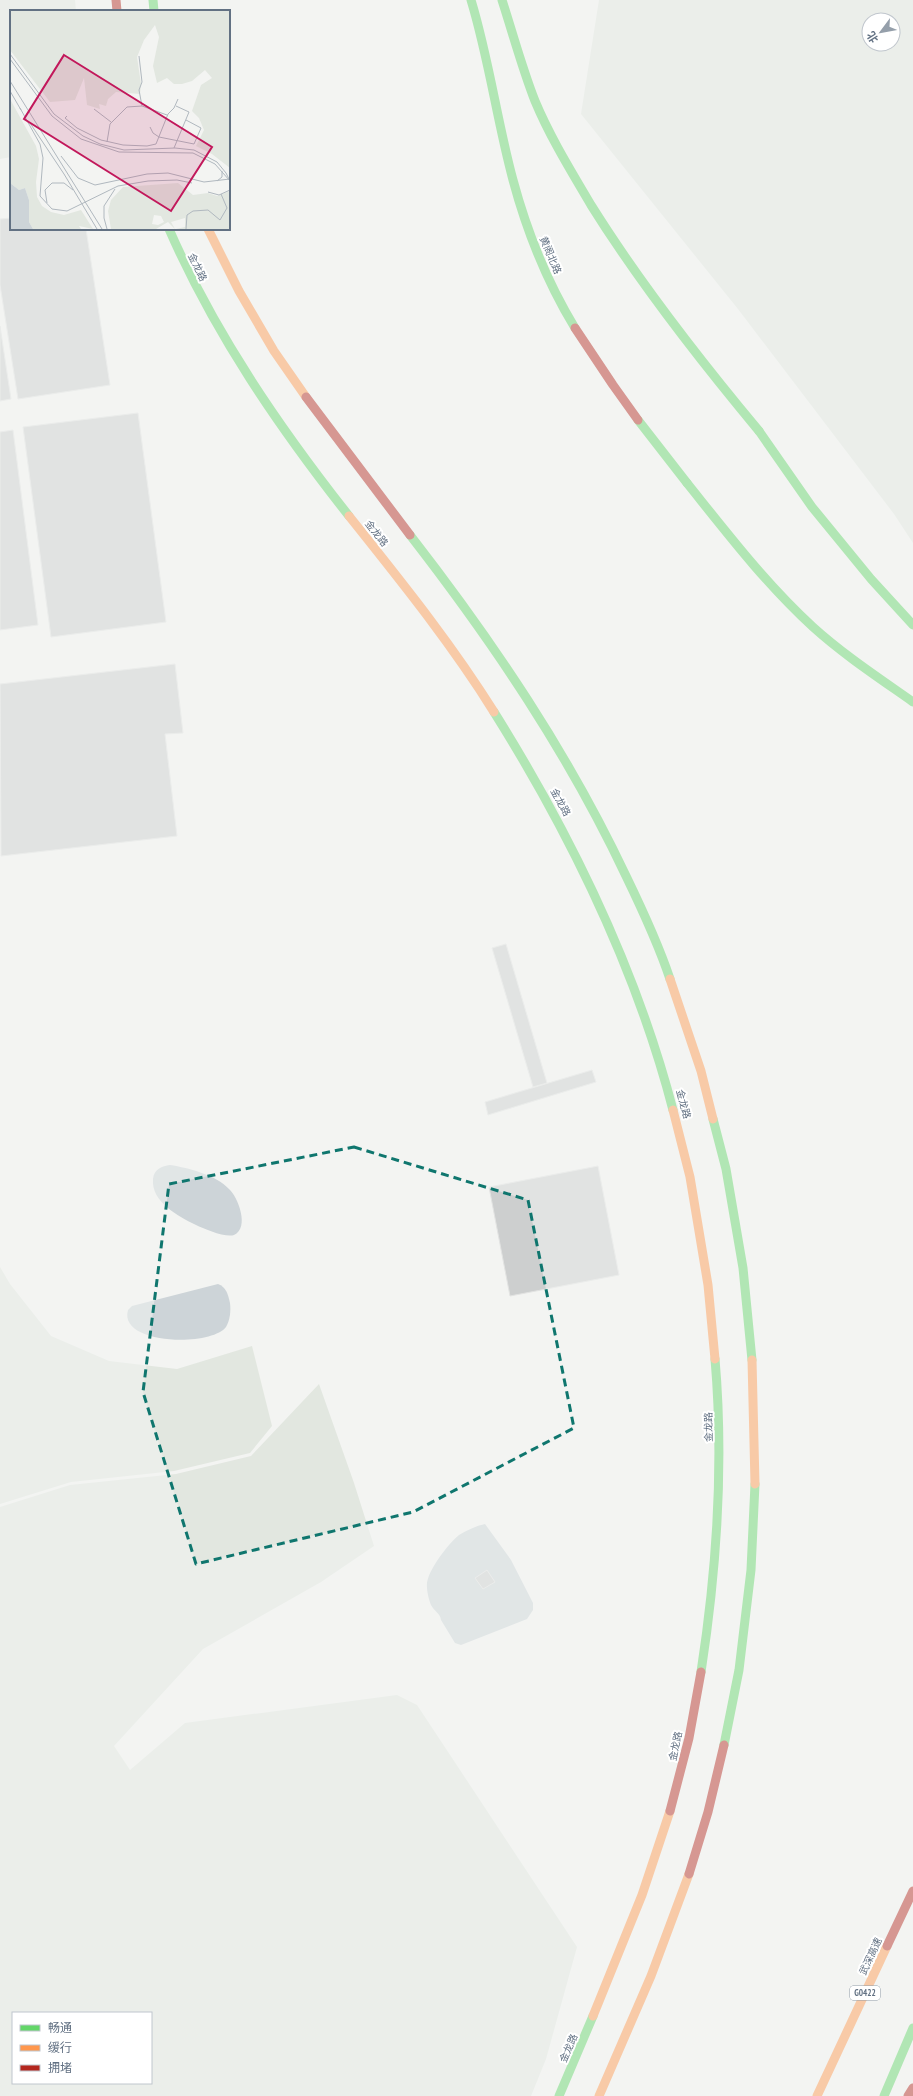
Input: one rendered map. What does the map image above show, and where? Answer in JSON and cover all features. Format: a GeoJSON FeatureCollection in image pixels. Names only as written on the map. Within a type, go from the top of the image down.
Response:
{"type":"FeatureCollection","features":[{"type":"Feature","properties":{"kind":"main road"},"geometry":{"type":"LineString","coordinates":[[116,0],[117,10]]}},
{"type":"Feature","properties":{"kind":"main road"},"geometry":{"type":"LineString","coordinates":[[153,0],[154,10]]}},
{"type":"Feature","properties":{"kind":"main road","name":"黄阁北路"},"geometry":{"type":"LineString","coordinates":[[471,0],[496,93],[502,131],[516,191],[533,242],[548,278],[565,312],[606,377],[742,552],[800,615],[866,670],[913,702]]}},
{"type":"Feature","properties":{"kind":"main road"},"geometry":{"type":"LineString","coordinates":[[502,0],[518,53],[536,102],[558,148],[586,197],[653,296],[719,383],[759,431],[812,507],[871,579],[913,625]]}},
{"type":"Feature","properties":{"kind":"main road","name":"金龙路"},"geometry":{"type":"LineString","coordinates":[[169,230],[192,281],[207,310],[254,386],[312,469],[410,592],[456,655],[504,726],[562,827],[610,926],[634,987],[654,1042],[671,1098],[690,1176],[707,1271],[714,1329],[720,1441],[716,1549],[705,1650],[682,1767],[665,1827],[635,1912],[599,2003],[559,2096]]}},
{"type":"Feature","properties":{"kind":"main road"},"geometry":{"type":"LineString","coordinates":[[208,230],[239,293],[279,359],[345,452],[467,610],[502,658],[564,758],[593,810],[646,919],[685,1022],[706,1086],[733,1204],[744,1264],[750,1324],[756,1439],[752,1549],[740,1662],[718,1774],[687,1878],[639,2005],[599,2096]]}},
{"type":"Feature","properties":{"kind":"main road","name":"武深高速"},"geometry":{"type":"LineString","coordinates":[[817,2096],[913,1891]]}},
{"type":"Feature","properties":{"kind":"main road"},"geometry":{"type":"LineString","coordinates":[[884,2096],[913,2028]]}},
{"type":"Feature","properties":{"kind":"main road"},"geometry":{"type":"LineString","coordinates":[[908,2096],[913,2088]]}},
{"type":"Feature","properties":{"kind":"highlighted area"},"geometry":{"type":"Polygon","coordinates":[[[354,1147],[528,1200],[574,1428],[413,1512],[196,1564],[143,1392],[169,1184],[354,1147]]]}},
{"type":"Feature","properties":{"kind":"shaded area"},"geometry":{"type":"Polygon","coordinates":[[[0,0],[75,0],[76,10],[10,10],[10,157],[0,159],[0,0]]]}},
{"type":"Feature","properties":{"kind":"shaded area"},"geometry":{"type":"Polygon","coordinates":[[[599,0],[913,0],[913,543],[894,514],[738,309],[581,114],[599,0]]]}},
{"type":"Feature","properties":{"kind":"shaded area"},"geometry":{"type":"Polygon","coordinates":[[[170,1165],[194,1170],[210,1176],[224,1184],[232,1193],[239,1205],[242,1219],[239,1231],[230,1236],[215,1233],[174,1213],[167,1207],[156,1195],[153,1179],[157,1170],[164,1166],[170,1165]]]}},
{"type":"Feature","properties":{"kind":"shaded area"},"geometry":{"type":"Polygon","coordinates":[[[0,1267],[10,1284],[51,1336],[109,1361],[177,1369],[252,1346],[272,1426],[250,1453],[174,1471],[71,1482],[0,1504],[0,1267]]]}},
{"type":"Feature","properties":{"kind":"shaded area"},"geometry":{"type":"Polygon","coordinates":[[[218,1284],[226,1291],[230,1303],[230,1309],[226,1327],[217,1333],[203,1338],[186,1340],[168,1339],[151,1336],[137,1330],[129,1322],[128,1310],[132,1306],[218,1284]]]}},
{"type":"Feature","properties":{"kind":"shaded area"},"geometry":{"type":"Polygon","coordinates":[[[319,1384],[354,1483],[374,1546],[321,1582],[203,1649],[114,1746],[130,1770],[185,1723],[397,1695],[417,1705],[577,1947],[546,2059],[531,2096],[0,2096],[0,1507],[70,1485],[176,1474],[251,1456],[319,1384]]]}},
{"type":"Feature","properties":{"kind":"shaded area"},"geometry":{"type":"Polygon","coordinates":[[[485,1524],[511,1560],[533,1603],[533,1610],[527,1619],[461,1645],[455,1643],[431,1605],[427,1591],[427,1581],[438,1559],[459,1535],[485,1524]]]}},
{"type":"Feature","properties":{"kind":"building"},"geometry":{"type":"Polygon","coordinates":[[[10,218],[10,230],[86,230],[110,385],[18,399],[0,285],[0,219],[10,218]]]}},
{"type":"Feature","properties":{"kind":"building"},"geometry":{"type":"Polygon","coordinates":[[[0,326],[11,399],[0,401],[0,326]]]}},
{"type":"Feature","properties":{"kind":"building"},"geometry":{"type":"Polygon","coordinates":[[[138,413],[166,622],[51,637],[23,427],[138,413]]]}},
{"type":"Feature","properties":{"kind":"building"},"geometry":{"type":"Polygon","coordinates":[[[13,430],[38,625],[0,630],[0,432],[13,430]]]}},
{"type":"Feature","properties":{"kind":"building"},"geometry":{"type":"Polygon","coordinates":[[[175,664],[183,733],[165,734],[177,836],[1,856],[0,684],[175,664]]]}},
{"type":"Feature","properties":{"kind":"building"},"geometry":{"type":"Polygon","coordinates":[[[506,944],[547,1083],[533,1087],[492,948],[506,944]]]}},
{"type":"Feature","properties":{"kind":"building"},"geometry":{"type":"Polygon","coordinates":[[[592,1070],[596,1082],[488,1115],[485,1102],[592,1070]]]}},
{"type":"Feature","properties":{"kind":"building"},"geometry":{"type":"Polygon","coordinates":[[[598,1166],[619,1275],[510,1296],[489,1187],[598,1166]]]}},
{"type":"Feature","properties":{"kind":"building"},"geometry":{"type":"Polygon","coordinates":[[[487,1570],[495,1582],[483,1589],[475,1578],[487,1570]]]}},
{"type":"Feature","properties":{"kind":"traffic: fast"},"geometry":{"type":"LineString","coordinates":[[153,0],[154,10]]}},
{"type":"Feature","properties":{"kind":"traffic: fast"},"geometry":{"type":"LineString","coordinates":[[471,0],[483,45],[507,158],[531,238],[555,293],[575,328]]}},
{"type":"Feature","properties":{"kind":"traffic: fast"},"geometry":{"type":"LineString","coordinates":[[502,0],[535,101],[568,167],[610,235],[650,293],[714,377],[759,431]]}},
{"type":"Feature","properties":{"kind":"traffic: fast"},"geometry":{"type":"LineString","coordinates":[[169,230],[207,306],[250,378],[273,414],[349,516]]}},
{"type":"Feature","properties":{"kind":"traffic: fast"},"geometry":{"type":"LineString","coordinates":[[638,420],[687,483]]}},
{"type":"Feature","properties":{"kind":"traffic: fast"},"geometry":{"type":"LineString","coordinates":[[759,431],[812,507],[871,579],[913,625]]}},
{"type":"Feature","properties":{"kind":"traffic: fast"},"geometry":{"type":"LineString","coordinates":[[687,483],[747,558],[796,611],[837,647],[913,702]]}},
{"type":"Feature","properties":{"kind":"traffic: fast"},"geometry":{"type":"LineString","coordinates":[[410,535],[441,575],[500,657],[554,742],[603,830],[626,876],[655,939],[670,979]]}},
{"type":"Feature","properties":{"kind":"traffic: fast"},"geometry":{"type":"LineString","coordinates":[[494,712],[549,806],[575,855],[598,904],[640,1005],[658,1057],[673,1110]]}},
{"type":"Feature","properties":{"kind":"traffic: fast"},"geometry":{"type":"LineString","coordinates":[[713,1119],[726,1169],[743,1268],[752,1360]]}},
{"type":"Feature","properties":{"kind":"traffic: fast"},"geometry":{"type":"LineString","coordinates":[[701,1672],[707,1633],[715,1555],[719,1476],[718,1398],[715,1359]]}},
{"type":"Feature","properties":{"kind":"traffic: fast"},"geometry":{"type":"LineString","coordinates":[[724,1745],[739,1670],[751,1570],[755,1484]]}},
{"type":"Feature","properties":{"kind":"traffic: fast"},"geometry":{"type":"LineString","coordinates":[[559,2096],[593,2016]]}},
{"type":"Feature","properties":{"kind":"traffic: fast"},"geometry":{"type":"LineString","coordinates":[[884,2096],[913,2028]]}},
{"type":"Feature","properties":{"kind":"traffic: slow"},"geometry":{"type":"LineString","coordinates":[[208,230],[239,291],[274,351],[306,397]]}},
{"type":"Feature","properties":{"kind":"traffic: slow"},"geometry":{"type":"LineString","coordinates":[[349,516],[443,637],[478,686],[494,712]]}},
{"type":"Feature","properties":{"kind":"traffic: slow"},"geometry":{"type":"LineString","coordinates":[[670,979],[701,1071],[713,1119]]}},
{"type":"Feature","properties":{"kind":"traffic: slow"},"geometry":{"type":"LineString","coordinates":[[673,1110],[690,1177],[708,1285],[715,1359]]}},
{"type":"Feature","properties":{"kind":"traffic: slow"},"geometry":{"type":"LineString","coordinates":[[752,1360],[755,1484]]}},
{"type":"Feature","properties":{"kind":"traffic: slow"},"geometry":{"type":"LineString","coordinates":[[593,2016],[642,1895],[670,1811]]}},
{"type":"Feature","properties":{"kind":"traffic: slow"},"geometry":{"type":"LineString","coordinates":[[599,2096],[651,1976],[689,1874]]}},
{"type":"Feature","properties":{"kind":"traffic: slow"},"geometry":{"type":"LineString","coordinates":[[817,2096],[887,1946]]}},
{"type":"Feature","properties":{"kind":"traffic: jam"},"geometry":{"type":"LineString","coordinates":[[116,0],[117,10]]}},
{"type":"Feature","properties":{"kind":"traffic: jam"},"geometry":{"type":"LineString","coordinates":[[575,328],[638,420]]}},
{"type":"Feature","properties":{"kind":"traffic: jam"},"geometry":{"type":"LineString","coordinates":[[306,397],[410,535]]}},
{"type":"Feature","properties":{"kind":"traffic: jam"},"geometry":{"type":"LineString","coordinates":[[670,1811],[689,1738],[701,1672]]}},
{"type":"Feature","properties":{"kind":"traffic: jam"},"geometry":{"type":"LineString","coordinates":[[689,1874],[708,1812],[724,1745]]}},
{"type":"Feature","properties":{"kind":"traffic: jam"},"geometry":{"type":"LineString","coordinates":[[887,1946],[913,1891]]}},
{"type":"Feature","properties":{"kind":"traffic: jam"},"geometry":{"type":"LineString","coordinates":[[908,2096],[913,2088]]}}]}
